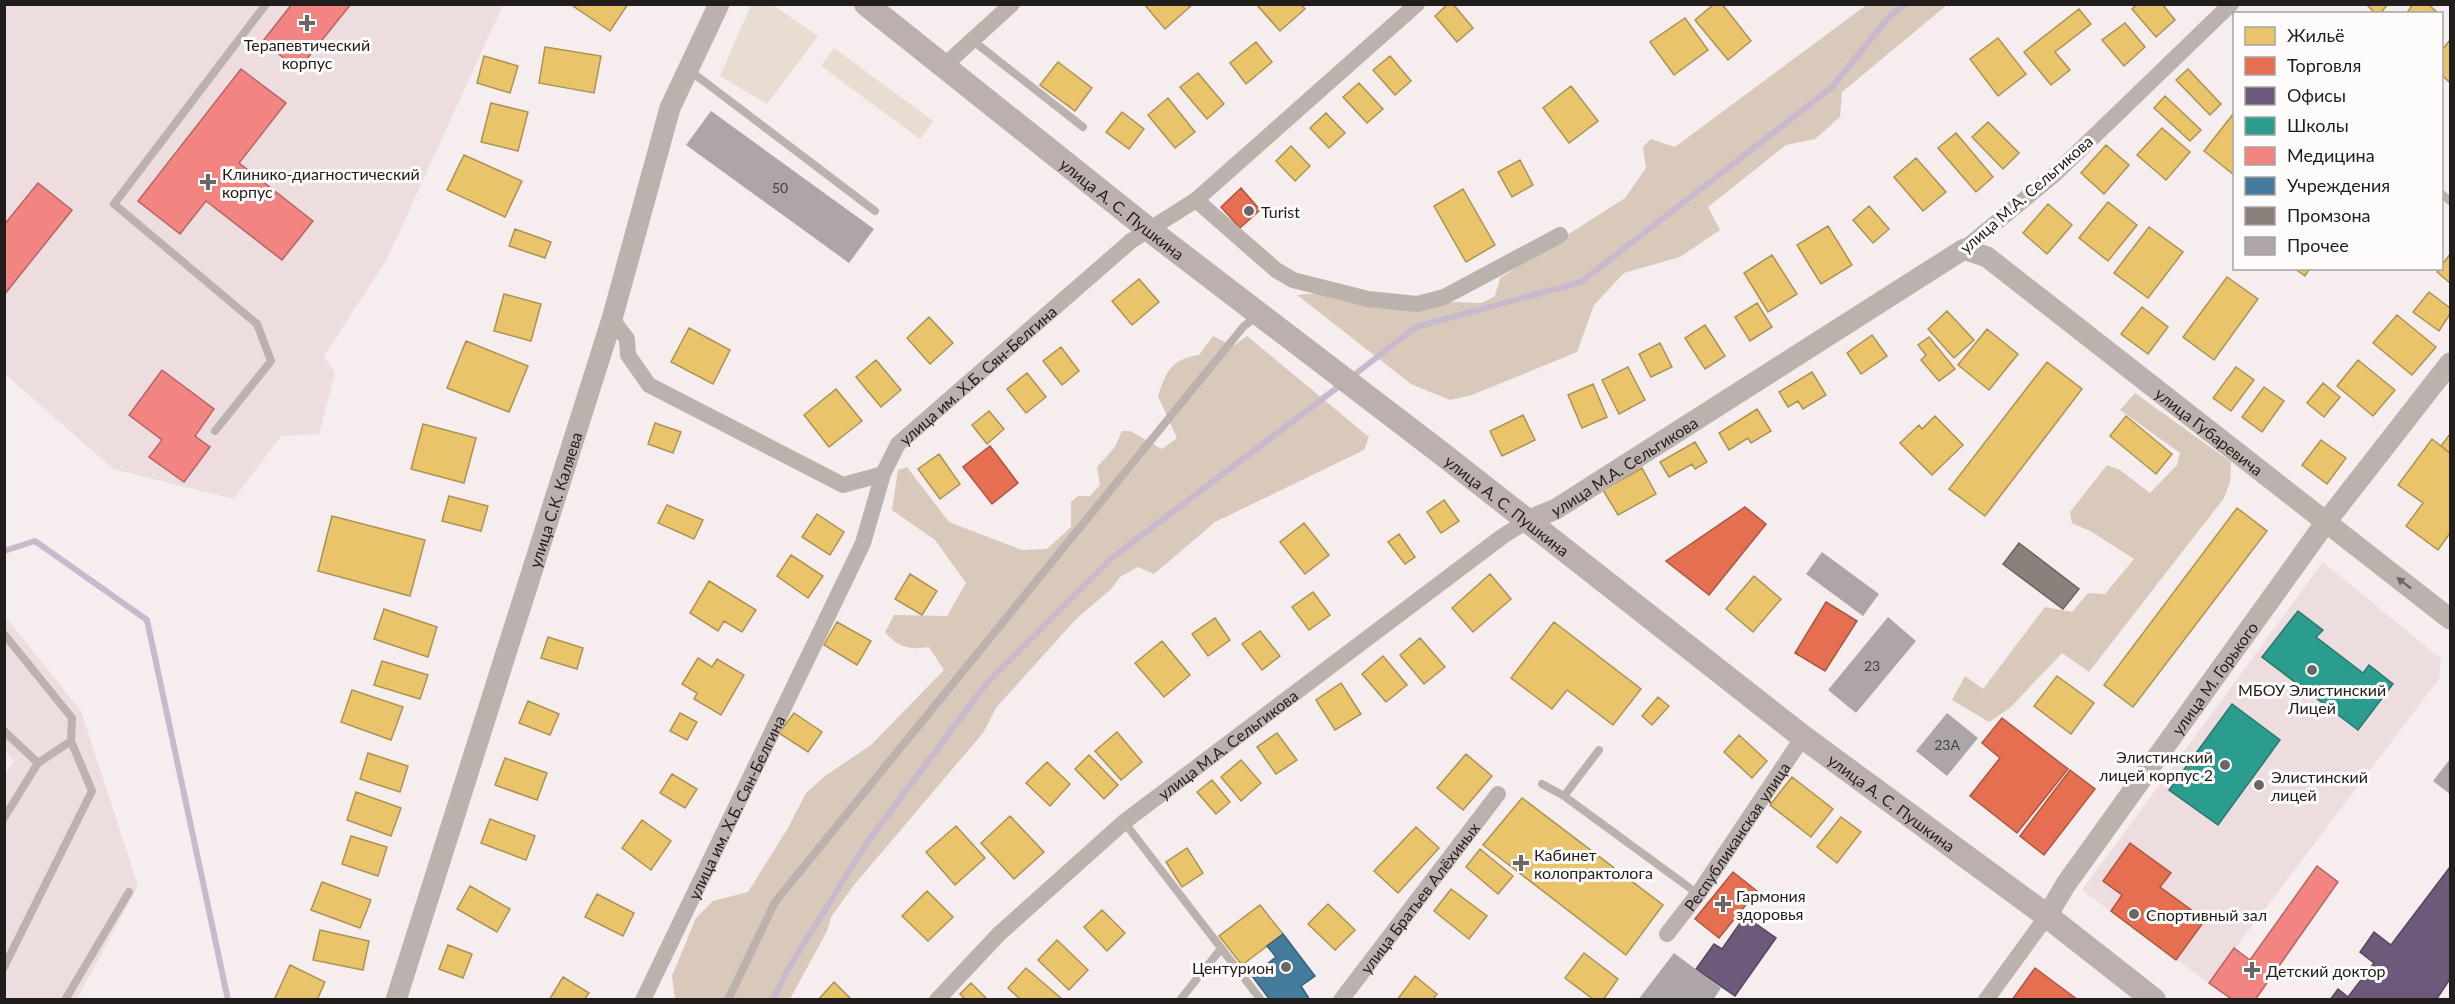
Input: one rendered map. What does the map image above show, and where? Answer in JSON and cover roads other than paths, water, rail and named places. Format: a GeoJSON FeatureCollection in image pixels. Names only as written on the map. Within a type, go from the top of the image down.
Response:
{"type":"FeatureCollection","features":[{"type":"Feature","properties":{"kind":"main road","name":"улица А. С. Пушкина"},"geometry":{"type":"LineString","coordinates":[[867,4],[1148,229],[1441,453],[1803,737],[2047,916],[2154,999]]}},
{"type":"Feature","properties":{"kind":"street","name":"улица С.К. Каляева"},"geometry":{"type":"LineString","coordinates":[[396,999],[612,319],[670,108],[719,4]]}},
{"type":"Feature","properties":{"kind":"street"},"geometry":{"type":"LineString","coordinates":[[945,65],[1012,4]]}},
{"type":"Feature","properties":{"kind":"street","name":"улица им. Х.Б. Сян-Белгина"},"geometry":{"type":"LineString","coordinates":[[644,999],[863,543],[883,474],[898,444],[1131,241],[1196,200],[1417,4]]}},
{"type":"Feature","properties":{"kind":"street","name":"улица М.А. Сельгикова"},"geometry":{"type":"LineString","coordinates":[[937,999],[999,934],[1124,822],[1503,536],[1527,521],[1556,509],[1964,249],[2055,174],[2231,4]]}},
{"type":"Feature","properties":{"kind":"street"},"geometry":{"type":"LineString","coordinates":[[1196,200],[1276,270],[1293,280],[1368,299],[1417,304],[1444,297],[1560,236]]}},
{"type":"Feature","properties":{"kind":"street","name":"улица Губаревича"},"geometry":{"type":"LineString","coordinates":[[1964,249],[1987,257],[2451,619]]}},
{"type":"Feature","properties":{"kind":"street"},"geometry":{"type":"LineString","coordinates":[[612,319],[627,339],[627,355],[649,385],[843,485],[883,474]]}},
{"type":"Feature","properties":{"kind":"street","name":"улица М. Горького"},"geometry":{"type":"LineString","coordinates":[[1986,999],[2326,522],[2451,363]]}},
{"type":"Feature","properties":{"kind":"street","name":"Республиканская улица"},"geometry":{"type":"LineString","coordinates":[[1667,934],[1698,894],[1803,737]]}},
{"type":"Feature","properties":{"kind":"street","name":"улица Братьев Алёхиных"},"geometry":{"type":"LineString","coordinates":[[1341,999],[1498,794]]}},
{"type":"Feature","properties":{"kind":"lane"},"geometry":{"type":"LineString","coordinates":[[215,432],[271,362],[257,324],[114,204],[266,4]]}},
{"type":"Feature","properties":{"kind":"lane"},"geometry":{"type":"LineString","coordinates":[[972,40],[1083,127]]}},
{"type":"Feature","properties":{"kind":"lane"},"geometry":{"type":"LineString","coordinates":[[688,70],[875,211]]}},
{"type":"Feature","properties":{"kind":"lane"},"geometry":{"type":"LineString","coordinates":[[728,999],[775,902],[1244,326],[1260,314]]}},
{"type":"Feature","properties":{"kind":"lane"},"geometry":{"type":"LineString","coordinates":[[4,634],[72,718],[71,741],[92,791],[4,967]]}},
{"type":"Feature","properties":{"kind":"lane"},"geometry":{"type":"LineString","coordinates":[[4,730],[38,762]]}},
{"type":"Feature","properties":{"kind":"lane"},"geometry":{"type":"LineString","coordinates":[[4,818],[38,762],[71,741]]}},
{"type":"Feature","properties":{"kind":"lane"},"geometry":{"type":"LineString","coordinates":[[1564,796],[1599,750]]}},
{"type":"Feature","properties":{"kind":"lane"},"geometry":{"type":"LineString","coordinates":[[1542,784],[1564,796],[1698,894]]}},
{"type":"Feature","properties":{"kind":"lane"},"geometry":{"type":"LineString","coordinates":[[1124,822],[1220,950],[1261,999]]}},
{"type":"Feature","properties":{"kind":"lane"},"geometry":{"type":"LineString","coordinates":[[65,999],[129,892]]}},
{"type":"Feature","properties":{"kind":"lane"},"geometry":{"type":"LineString","coordinates":[[1180,999],[1220,950]]}},
{"type":"Feature","properties":{"kind":"waterway"},"geometry":{"type":"LineString","coordinates":[[1350,378],[1416,327],[1581,282],[1831,88],[1890,16],[1906,4]]}},
{"type":"Feature","properties":{"kind":"waterway"},"geometry":{"type":"LineString","coordinates":[[773,1000],[787,971],[866,844],[986,684],[1113,557],[1342,384]]}},
{"type":"Feature","properties":{"kind":"waterway"},"geometry":{"type":"LineString","coordinates":[[4,551],[35,541],[147,620],[228,1000]]}},
{"type":"Feature","properties":{"kind":"place","name":"Терапевтический корпус"},"geometry":{"type":"Point","coordinates":[307,23]}},
{"type":"Feature","properties":{"kind":"place","name":"Клинико-диагностический корпус"},"geometry":{"type":"Point","coordinates":[208,182]}},
{"type":"Feature","properties":{"kind":"place","name":"Turist"},"geometry":{"type":"Point","coordinates":[1249,211]}},
{"type":"Feature","properties":{"kind":"place","name":"МБОУ Элистинский Лицей"},"geometry":{"type":"Point","coordinates":[2312,670]}},
{"type":"Feature","properties":{"kind":"place","name":"Элистинский лицей корпус 2"},"geometry":{"type":"Point","coordinates":[2225,765]}},
{"type":"Feature","properties":{"kind":"place","name":"Элистинский лицей"},"geometry":{"type":"Point","coordinates":[2259,785]}},
{"type":"Feature","properties":{"kind":"place","name":"Кабинет колопрактолога"},"geometry":{"type":"Point","coordinates":[1521,863]}},
{"type":"Feature","properties":{"kind":"place","name":"Гармония здоровья"},"geometry":{"type":"Point","coordinates":[1723,904]}},
{"type":"Feature","properties":{"kind":"place","name":"Спортивный зал"},"geometry":{"type":"Point","coordinates":[2134,914]}},
{"type":"Feature","properties":{"kind":"place","name":"Центурион"},"geometry":{"type":"Point","coordinates":[1286,967]}},
{"type":"Feature","properties":{"kind":"place","name":"Детский доктор"},"geometry":{"type":"Point","coordinates":[2252,970]}}]}
